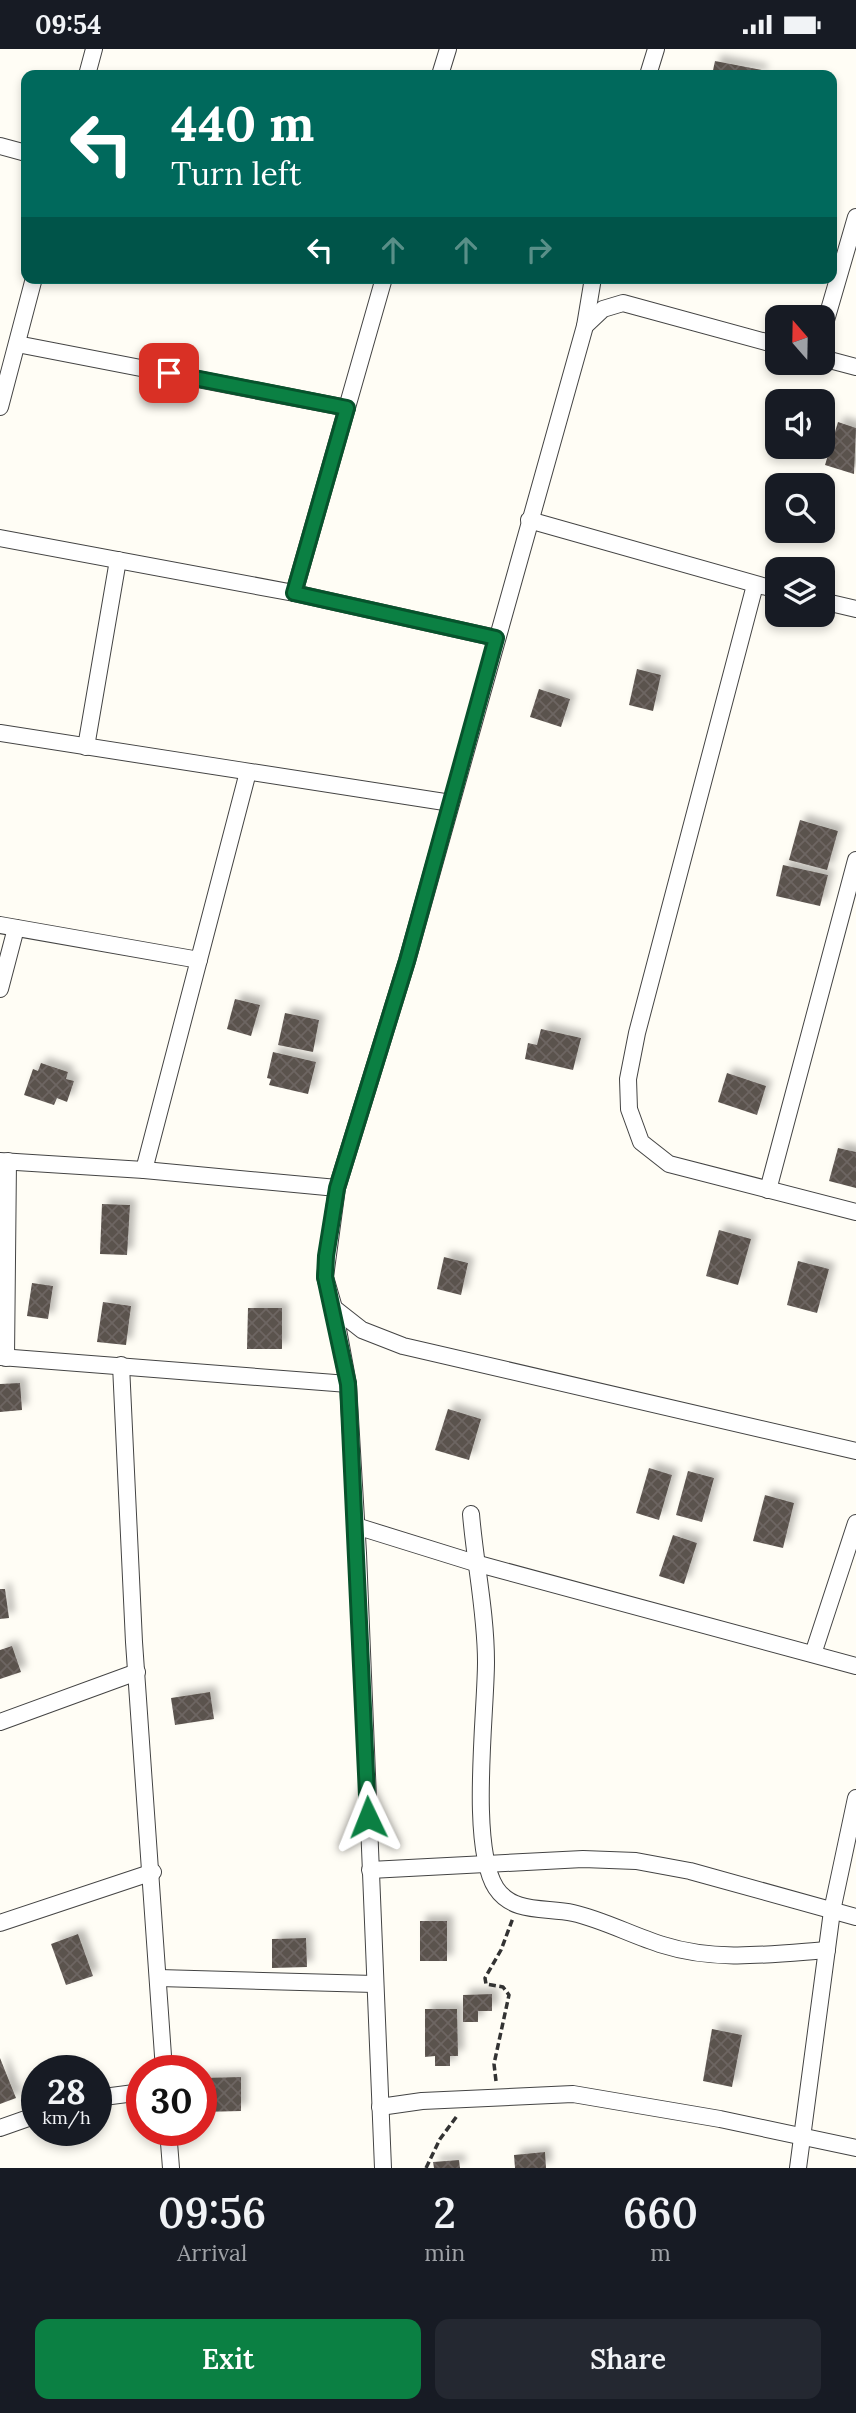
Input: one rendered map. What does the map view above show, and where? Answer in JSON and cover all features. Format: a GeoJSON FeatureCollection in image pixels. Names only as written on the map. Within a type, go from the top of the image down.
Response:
{"type":"FeatureCollection","features":[{"type":"Feature","properties":{"kind":"street"},"geometry":{"type":"LineString","coordinates":[[88,70],[94,49]]}},
{"type":"Feature","properties":{"kind":"street"},"geometry":{"type":"LineString","coordinates":[[442,70],[448,49]]}},
{"type":"Feature","properties":{"kind":"street"},"geometry":{"type":"LineString","coordinates":[[650,70],[656,49]]}},
{"type":"Feature","properties":{"kind":"street"},"geometry":{"type":"LineString","coordinates":[[0,146],[21,152]]}},
{"type":"Feature","properties":{"kind":"street"},"geometry":{"type":"LineString","coordinates":[[837,282],[856,217]]}},
{"type":"Feature","properties":{"kind":"street"},"geometry":{"type":"LineString","coordinates":[[0,407],[32,284]]}},
{"type":"Feature","properties":{"kind":"street"},"geometry":{"type":"LineString","coordinates":[[294,593],[382,284]]}},
{"type":"Feature","properties":{"kind":"street"},"geometry":{"type":"LineString","coordinates":[[383,2168],[348,1384],[334,1308],[325,1277],[337,1188],[451,803],[585,325],[592,284]]}},
{"type":"Feature","properties":{"kind":"street"},"geometry":{"type":"LineString","coordinates":[[830,305],[837,284]]}},
{"type":"Feature","properties":{"kind":"street"},"geometry":{"type":"LineString","coordinates":[[585,325],[603,309],[623,303],[765,342]]}},
{"type":"Feature","properties":{"kind":"street"},"geometry":{"type":"LineString","coordinates":[[17,344],[347,408]]}},
{"type":"Feature","properties":{"kind":"street"},"geometry":{"type":"LineString","coordinates":[[835,361],[856,366]]}},
{"type":"Feature","properties":{"kind":"street"},"geometry":{"type":"LineString","coordinates":[[529,520],[765,587]]}},
{"type":"Feature","properties":{"kind":"street"},"geometry":{"type":"LineString","coordinates":[[0,538],[294,593],[496,638]]}},
{"type":"Feature","properties":{"kind":"street"},"geometry":{"type":"LineString","coordinates":[[86,747],[118,560]]}},
{"type":"Feature","properties":{"kind":"street"},"geometry":{"type":"LineString","coordinates":[[755,585],[637,1033],[628,1079],[629,1109],[642,1142],[669,1164],[856,1212]]}},
{"type":"Feature","properties":{"kind":"street"},"geometry":{"type":"LineString","coordinates":[[835,604],[856,609]]}},
{"type":"Feature","properties":{"kind":"street"},"geometry":{"type":"LineString","coordinates":[[0,733],[451,803]]}},
{"type":"Feature","properties":{"kind":"street"},"geometry":{"type":"LineString","coordinates":[[144,1170],[248,772]]}},
{"type":"Feature","properties":{"kind":"street"},"geometry":{"type":"LineString","coordinates":[[768,1190],[856,860]]}},
{"type":"Feature","properties":{"kind":"street"},"geometry":{"type":"LineString","coordinates":[[0,989],[8,926],[199,960]]}},
{"type":"Feature","properties":{"kind":"street"},"geometry":{"type":"LineString","coordinates":[[337,1188],[144,1170],[4,1161],[3,1357],[348,1384]]}},
{"type":"Feature","properties":{"kind":"street"},"geometry":{"type":"LineString","coordinates":[[334,1308],[362,1331],[403,1346],[856,1451]]}},
{"type":"Feature","properties":{"kind":"street"},"geometry":{"type":"LineString","coordinates":[[121,1365],[137,1672],[153,1872],[163,2055]]}},
{"type":"Feature","properties":{"kind":"street"},"geometry":{"type":"LineString","coordinates":[[471,1514],[475,1563],[483,1608],[485,1649],[481,1749],[488,1865],[497,1889],[516,1906],[575,1913],[665,1946],[702,1954],[758,1956],[827,1950]]}},
{"type":"Feature","properties":{"kind":"street"},"geometry":{"type":"LineString","coordinates":[[813,1654],[856,1523]]}},
{"type":"Feature","properties":{"kind":"street"},"geometry":{"type":"LineString","coordinates":[[356,1526],[475,1563],[856,1666]]}},
{"type":"Feature","properties":{"kind":"street"},"geometry":{"type":"LineString","coordinates":[[0,1723],[137,1672]]}},
{"type":"Feature","properties":{"kind":"street"},"geometry":{"type":"LineString","coordinates":[[798,2168],[832,1911],[856,1798]]}},
{"type":"Feature","properties":{"kind":"street"},"geometry":{"type":"LineString","coordinates":[[370,1870],[583,1859],[636,1861],[690,1871],[856,1917]]}},
{"type":"Feature","properties":{"kind":"street"},"geometry":{"type":"LineString","coordinates":[[0,1923],[153,1872]]}},
{"type":"Feature","properties":{"kind":"street"},"geometry":{"type":"LineString","coordinates":[[159,1978],[374,1984]]}},
{"type":"Feature","properties":{"kind":"street"},"geometry":{"type":"LineString","coordinates":[[380,2107],[422,2101],[573,2094],[720,2119],[856,2148]]}},
{"type":"Feature","properties":{"kind":"street"},"geometry":{"type":"LineString","coordinates":[[0,2128],[21,2121]]}},
{"type":"Feature","properties":{"kind":"street"},"geometry":{"type":"LineString","coordinates":[[169,2146],[171,2168]]}},
{"type":"Feature","properties":{"kind":"path"},"geometry":{"type":"LineString","coordinates":[[426,2168],[440,2139],[459,2114],[494,2093],[494,2064],[509,1995],[503,1987],[486,1985],[485,1978],[509,1931],[516,1906]]}},
{"type":"Feature","properties":{"kind":"building"},"geometry":{"type":"Polygon","coordinates":[[[715,61],[762,70],[713,70],[715,61]]]}},
{"type":"Feature","properties":{"kind":"building"},"geometry":{"type":"Polygon","coordinates":[[[838,422],[856,428],[854,474],[825,465],[827,459],[835,459],[835,432],[838,422]]]}},
{"type":"Feature","properties":{"kind":"building"},"geometry":{"type":"Polygon","coordinates":[[[637,669],[661,675],[653,711],[629,705],[637,669]]]}},
{"type":"Feature","properties":{"kind":"building"},"geometry":{"type":"Polygon","coordinates":[[[539,689],[570,699],[561,727],[530,717],[539,689]]]}},
{"type":"Feature","properties":{"kind":"building"},"geometry":{"type":"Polygon","coordinates":[[[800,820],[838,831],[827,870],[789,860],[800,820]]]}},
{"type":"Feature","properties":{"kind":"building"},"geometry":{"type":"Polygon","coordinates":[[[783,865],[828,875],[820,906],[776,896],[783,865]]]}},
{"type":"Feature","properties":{"kind":"building"},"geometry":{"type":"Polygon","coordinates":[[[235,999],[260,1005],[251,1036],[227,1029],[235,999]]]}},
{"type":"Feature","properties":{"kind":"building"},"geometry":{"type":"Polygon","coordinates":[[[285,1013],[319,1020],[313,1052],[278,1045],[285,1013]]]}},
{"type":"Feature","properties":{"kind":"building"},"geometry":{"type":"Polygon","coordinates":[[[541,1029],[581,1038],[573,1070],[525,1059],[528,1043],[537,1045],[541,1029]]]}},
{"type":"Feature","properties":{"kind":"building"},"geometry":{"type":"Polygon","coordinates":[[[273,1052],[316,1062],[308,1094],[269,1085],[271,1079],[267,1078],[273,1052]]]}},
{"type":"Feature","properties":{"kind":"building"},"geometry":{"type":"Polygon","coordinates":[[[41,1063],[68,1072],[66,1079],[74,1081],[67,1102],[57,1098],[54,1105],[24,1095],[33,1069],[38,1071],[41,1063]]]}},
{"type":"Feature","properties":{"kind":"building"},"geometry":{"type":"Polygon","coordinates":[[[727,1073],[766,1086],[757,1115],[718,1102],[727,1073]]]}},
{"type":"Feature","properties":{"kind":"building"},"geometry":{"type":"Polygon","coordinates":[[[838,1148],[856,1152],[856,1188],[829,1181],[838,1148]]]}},
{"type":"Feature","properties":{"kind":"building"},"geometry":{"type":"Polygon","coordinates":[[[102,1204],[130,1205],[127,1255],[100,1254],[102,1204]]]}},
{"type":"Feature","properties":{"kind":"building"},"geometry":{"type":"Polygon","coordinates":[[[719,1230],[751,1239],[738,1285],[706,1276],[719,1230]]]}},
{"type":"Feature","properties":{"kind":"building"},"geometry":{"type":"Polygon","coordinates":[[[444,1257],[468,1263],[461,1295],[437,1289],[444,1257]]]}},
{"type":"Feature","properties":{"kind":"building"},"geometry":{"type":"Polygon","coordinates":[[[798,1261],[829,1269],[817,1313],[787,1305],[798,1261]]]}},
{"type":"Feature","properties":{"kind":"building"},"geometry":{"type":"Polygon","coordinates":[[[32,1283],[53,1286],[48,1319],[27,1316],[32,1283]]]}},
{"type":"Feature","properties":{"kind":"building"},"geometry":{"type":"Polygon","coordinates":[[[103,1302],[131,1306],[126,1345],[97,1342],[103,1302]]]}},
{"type":"Feature","properties":{"kind":"building"},"geometry":{"type":"Polygon","coordinates":[[[248,1308],[282,1308],[282,1349],[247,1349],[248,1308]]]}},
{"type":"Feature","properties":{"kind":"building"},"geometry":{"type":"Polygon","coordinates":[[[20,1383],[22,1410],[0,1412],[0,1384],[20,1383]]]}},
{"type":"Feature","properties":{"kind":"building"},"geometry":{"type":"Polygon","coordinates":[[[448,1409],[481,1419],[469,1460],[435,1450],[448,1409]]]}},
{"type":"Feature","properties":{"kind":"building"},"geometry":{"type":"Polygon","coordinates":[[[649,1468],[672,1475],[659,1520],[636,1513],[649,1468]]]}},
{"type":"Feature","properties":{"kind":"building"},"geometry":{"type":"Polygon","coordinates":[[[688,1471],[714,1478],[702,1522],[676,1515],[688,1471]]]}},
{"type":"Feature","properties":{"kind":"building"},"geometry":{"type":"Polygon","coordinates":[[[765,1495],[794,1503],[783,1548],[753,1541],[765,1495]]]}},
{"type":"Feature","properties":{"kind":"building"},"geometry":{"type":"Polygon","coordinates":[[[673,1535],[697,1543],[684,1584],[659,1576],[673,1535]]]}},
{"type":"Feature","properties":{"kind":"building"},"geometry":{"type":"Polygon","coordinates":[[[0,1589],[5,1589],[9,1618],[0,1619],[0,1589]]]}},
{"type":"Feature","properties":{"kind":"building"},"geometry":{"type":"Polygon","coordinates":[[[12,1646],[21,1672],[0,1679],[0,1650],[12,1646]]]}},
{"type":"Feature","properties":{"kind":"building"},"geometry":{"type":"Polygon","coordinates":[[[210,1692],[214,1719],[175,1725],[171,1698],[210,1692]]]}},
{"type":"Feature","properties":{"kind":"building"},"geometry":{"type":"Polygon","coordinates":[[[420,1921],[447,1921],[447,1961],[420,1961],[420,1921]]]}},
{"type":"Feature","properties":{"kind":"building"},"geometry":{"type":"Polygon","coordinates":[[[78,1934],[93,1976],[66,1985],[51,1944],[78,1934]]]}},
{"type":"Feature","properties":{"kind":"building"},"geometry":{"type":"Polygon","coordinates":[[[306,1938],[307,1967],[272,1968],[272,1939],[306,1938]]]}},
{"type":"Feature","properties":{"kind":"building"},"geometry":{"type":"Polygon","coordinates":[[[492,1994],[492,2011],[478,2011],[478,2022],[463,2022],[463,1995],[492,1994]]]}},
{"type":"Feature","properties":{"kind":"building"},"geometry":{"type":"Polygon","coordinates":[[[425,2009],[457,2009],[458,2056],[450,2056],[450,2066],[435,2066],[435,2056],[425,2057],[425,2009]]]}},
{"type":"Feature","properties":{"kind":"building"},"geometry":{"type":"Polygon","coordinates":[[[712,2029],[742,2035],[732,2087],[703,2081],[712,2029]]]}},
{"type":"Feature","properties":{"kind":"building"},"geometry":{"type":"Polygon","coordinates":[[[0,2058],[16,2098],[0,2104],[0,2058]]]}},
{"type":"Feature","properties":{"kind":"building"},"geometry":{"type":"Polygon","coordinates":[[[241,2077],[241,2111],[217,2112],[217,2078],[241,2077]]]}},
{"type":"Feature","properties":{"kind":"building"},"geometry":{"type":"Polygon","coordinates":[[[545,2152],[546,2168],[515,2168],[514,2155],[545,2152]]]}},
{"type":"Feature","properties":{"kind":"building"},"geometry":{"type":"Polygon","coordinates":[[[459,2160],[460,2168],[434,2168],[433,2162],[459,2160]]]}},
{"type":"Feature","properties":{"kind":"route"},"geometry":{"type":"LineString","coordinates":[[169,373],[347,408],[294,593],[496,638],[407,961],[337,1188],[326,1256],[325,1277],[334,1308],[348,1384],[358,1553],[368,1817]]}}]}
